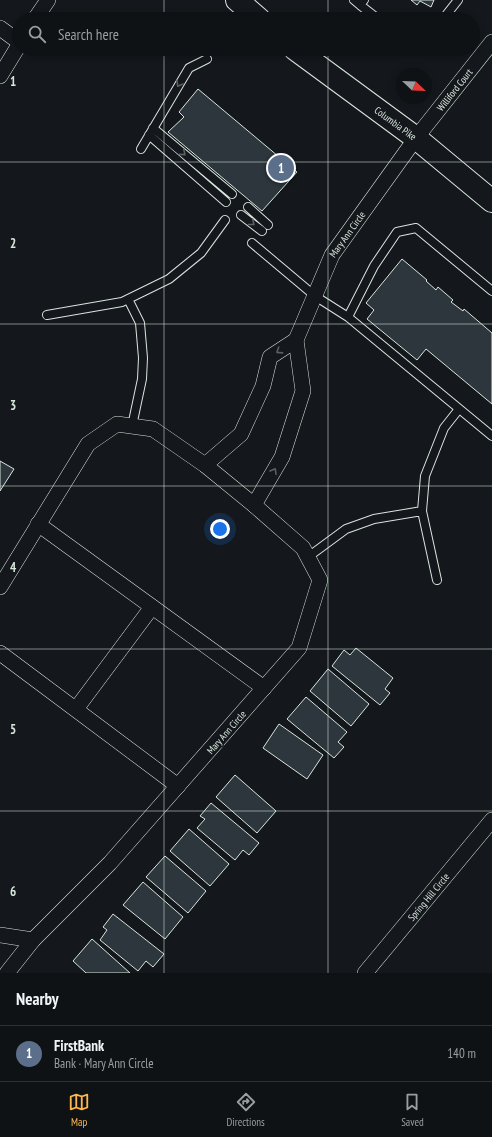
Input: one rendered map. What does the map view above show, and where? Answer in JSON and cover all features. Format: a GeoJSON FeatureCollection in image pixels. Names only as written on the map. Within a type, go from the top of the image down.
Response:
{"type":"FeatureCollection","features":[{"type":"Feature","properties":{"kind":"main road"},"geometry":{"type":"LineString","coordinates":[[237,0],[252,12]]}},
{"type":"Feature","properties":{"kind":"main road","name":"Columbia Pike"},"geometry":{"type":"LineString","coordinates":[[305,56],[416,138],[492,201]]}},
{"type":"Feature","properties":{"kind":"street"},"geometry":{"type":"LineString","coordinates":[[40,12],[48,0]]}},
{"type":"Feature","properties":{"kind":"street"},"geometry":{"type":"LineString","coordinates":[[0,28],[12,37]]}},
{"type":"Feature","properties":{"kind":"street","name":"Williford Court"},"geometry":{"type":"LineString","coordinates":[[416,138],[492,42]]}},
{"type":"Feature","properties":{"kind":"street"},"geometry":{"type":"LineString","coordinates":[[0,76],[12,56]]}},
{"type":"Feature","properties":{"kind":"street","name":"Mary Ann Circle"},"geometry":{"type":"LineString","coordinates":[[296,340],[332,255],[416,138]]}},
{"type":"Feature","properties":{"kind":"street"},"geometry":{"type":"LineString","coordinates":[[205,465],[241,434],[263,386],[270,357],[296,340],[303,391],[282,457],[254,505]]}},
{"type":"Feature","properties":{"kind":"street","name":"Mary Ann Circle"},"geometry":{"type":"LineString","coordinates":[[0,587],[88,444],[117,424],[153,429],[205,465],[303,548],[320,580],[299,648],[110,863],[33,940],[7,973]]}},
{"type":"Feature","properties":{"kind":"street"},"geometry":{"type":"LineString","coordinates":[[38,524],[264,688]]}},
{"type":"Feature","properties":{"kind":"street"},"geometry":{"type":"LineString","coordinates":[[76,709],[152,607]]}},
{"type":"Feature","properties":{"kind":"street"},"geometry":{"type":"LineString","coordinates":[[0,653],[178,786]]}},
{"type":"Feature","properties":{"kind":"street","name":"Spring Hill Circle"},"geometry":{"type":"LineString","coordinates":[[365,973],[492,820]]}},
{"type":"Feature","properties":{"kind":"street"},"geometry":{"type":"LineString","coordinates":[[0,935],[33,940]]}},
{"type":"Feature","properties":{"kind":"lane"},"geometry":{"type":"LineString","coordinates":[[449,12],[458,0]]}},
{"type":"Feature","properties":{"kind":"lane"},"geometry":{"type":"LineString","coordinates":[[359,2],[370,12]]}},
{"type":"Feature","properties":{"kind":"lane"},"geometry":{"type":"LineString","coordinates":[[141,149],[189,68],[207,60]]}},
{"type":"Feature","properties":{"kind":"lane"},"geometry":{"type":"LineString","coordinates":[[151,132],[232,194]]}},
{"type":"Feature","properties":{"kind":"lane"},"geometry":{"type":"LineString","coordinates":[[151,132],[226,202]]}},
{"type":"Feature","properties":{"kind":"lane"},"geometry":{"type":"LineString","coordinates":[[248,207],[268,224]]}},
{"type":"Feature","properties":{"kind":"lane"},"geometry":{"type":"LineString","coordinates":[[241,215],[262,231]]}},
{"type":"Feature","properties":{"kind":"lane"},"geometry":{"type":"LineString","coordinates":[[47,315],[122,302],[169,279],[201,253],[226,220]]}},
{"type":"Feature","properties":{"kind":"lane"},"geometry":{"type":"LineString","coordinates":[[348,317],[374,266],[397,232],[416,228],[492,290]]}},
{"type":"Feature","properties":{"kind":"lane"},"geometry":{"type":"LineString","coordinates":[[252,243],[315,296],[348,317],[492,436]]}},
{"type":"Feature","properties":{"kind":"lane"},"geometry":{"type":"LineString","coordinates":[[128,299],[140,323],[143,358],[142,379],[132,426]]}},
{"type":"Feature","properties":{"kind":"lane"},"geometry":{"type":"LineString","coordinates":[[437,580],[422,511],[425,476],[444,428],[459,409]]}},
{"type":"Feature","properties":{"kind":"lane"},"geometry":{"type":"LineString","coordinates":[[308,557],[346,529],[374,519],[422,511]]}},
{"type":"Feature","properties":{"kind":"building"},"geometry":{"type":"Polygon","coordinates":[[[411,0],[434,0],[431,7],[420,1],[417,5],[411,0]]]}},
{"type":"Feature","properties":{"kind":"building"},"geometry":{"type":"Polygon","coordinates":[[[198,89],[297,172],[262,211],[168,132],[184,117],[179,112],[198,89]]]}},
{"type":"Feature","properties":{"kind":"building"},"geometry":{"type":"Polygon","coordinates":[[[402,259],[427,280],[426,281],[436,290],[438,287],[453,300],[451,302],[463,311],[464,309],[492,333],[492,404],[426,349],[417,360],[367,319],[374,310],[366,303],[402,259]]]}},
{"type":"Feature","properties":{"kind":"building"},"geometry":{"type":"Polygon","coordinates":[[[0,461],[14,469],[0,491],[0,461]]]}},
{"type":"Feature","properties":{"kind":"building"},"geometry":{"type":"Polygon","coordinates":[[[356,648],[393,678],[385,689],[390,693],[380,705],[332,666],[344,650],[350,655],[356,648]]]}},
{"type":"Feature","properties":{"kind":"building"},"geometry":{"type":"Polygon","coordinates":[[[328,669],[369,704],[351,726],[310,691],[328,669]]]}},
{"type":"Feature","properties":{"kind":"building"},"geometry":{"type":"Polygon","coordinates":[[[306,697],[347,732],[338,742],[344,747],[334,758],[287,719],[306,697]]]}},
{"type":"Feature","properties":{"kind":"building"},"geometry":{"type":"Polygon","coordinates":[[[279,724],[323,755],[307,779],[263,748],[279,724]]]}},
{"type":"Feature","properties":{"kind":"building"},"geometry":{"type":"Polygon","coordinates":[[[235,775],[276,811],[257,833],[216,797],[235,775]]]}},
{"type":"Feature","properties":{"kind":"building"},"geometry":{"type":"Polygon","coordinates":[[[211,803],[259,843],[249,855],[243,850],[235,860],[197,828],[205,819],[200,816],[211,803]]]}},
{"type":"Feature","properties":{"kind":"building"},"geometry":{"type":"Polygon","coordinates":[[[189,829],[229,864],[210,886],[170,851],[189,829]]]}},
{"type":"Feature","properties":{"kind":"building"},"geometry":{"type":"Polygon","coordinates":[[[165,856],[206,891],[188,913],[146,877],[165,856]]]}},
{"type":"Feature","properties":{"kind":"building"},"geometry":{"type":"Polygon","coordinates":[[[143,882],[183,917],[165,939],[123,905],[143,882]]]}},
{"type":"Feature","properties":{"kind":"building"},"geometry":{"type":"Polygon","coordinates":[[[113,914],[164,954],[153,967],[146,961],[138,971],[100,940],[107,930],[103,927],[113,914]]]}},
{"type":"Feature","properties":{"kind":"building"},"geometry":{"type":"Polygon","coordinates":[[[92,939],[130,973],[86,973],[73,961],[92,939]]]}},
{"type":"Feature","properties":{"kind":"place","name":"FirstBank"},"geometry":{"type":"Point","coordinates":[281,168]}}]}
